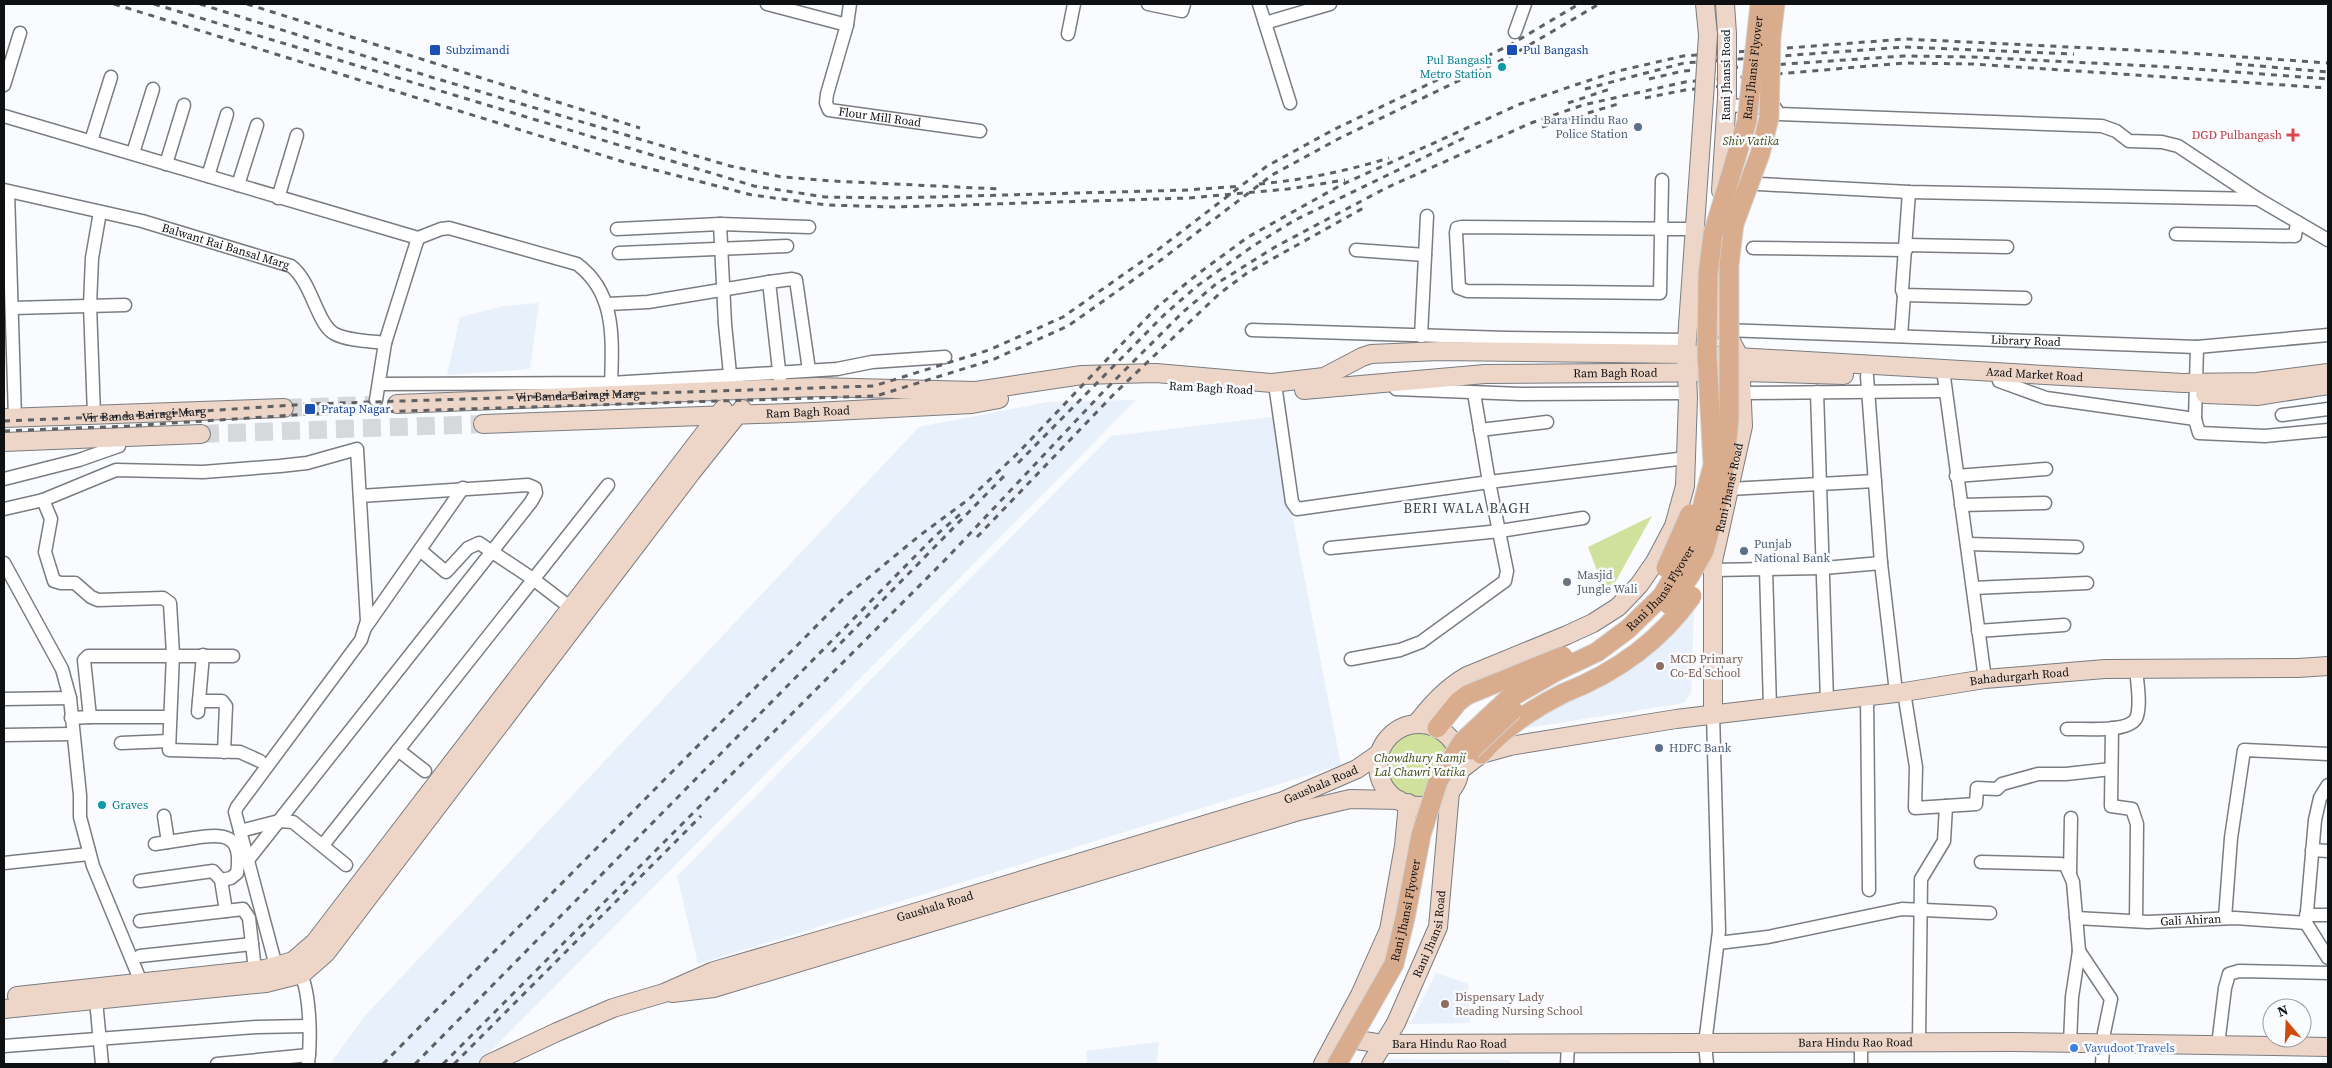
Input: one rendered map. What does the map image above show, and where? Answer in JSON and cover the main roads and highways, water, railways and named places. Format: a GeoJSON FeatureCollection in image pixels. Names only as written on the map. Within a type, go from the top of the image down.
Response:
{"type":"FeatureCollection","features":[{"type":"Feature","properties":{"kind":"main road","name":"Rani Jhansi Road"},"geometry":{"type":"LineString","coordinates":[[1416,724],[1437,698],[1452,685],[1467,676],[1593,623],[1618,606],[1639,585],[1655,562],[1674,526],[1685,486],[1688,393],[1686,372],[1687,347],[1708,35],[1705,4]]}},
{"type":"Feature","properties":{"kind":"main road","name":"Rani Jhansi Road"},"geometry":{"type":"LineString","coordinates":[[1713,714],[1713,565],[1743,426],[1741,365],[1720,319],[1718,245],[1726,101],[1727,34],[1725,4]]}},
{"type":"Feature","properties":{"kind":"main road"},"geometry":{"type":"LineString","coordinates":[[1749,4],[1747,39],[1762,68],[1782,38],[1786,4]]}},
{"type":"Feature","properties":{"kind":"main road","name":"Rani Jhansi Flyover"},"geometry":{"type":"LineString","coordinates":[[1760,4],[1762,68]]}},
{"type":"Feature","properties":{"kind":"main road","name":"Rani Jhansi Flyover"},"geometry":{"type":"LineString","coordinates":[[1351,1064],[1378,1019],[1404,968],[1431,838],[1450,786],[1472,749],[1515,708],[1603,662],[1638,637],[1673,601],[1704,550],[1723,482],[1707,354],[1708,275],[1713,234],[1771,37],[1775,4]]}},
{"type":"Feature","properties":{"kind":"main road","name":"Ram Bagh Road"},"geometry":{"type":"LineString","coordinates":[[738,415],[972,404],[1074,387],[1155,384],[1276,390],[1322,384],[1362,357],[1371,354],[1687,347],[1741,365]]}},
{"type":"Feature","properties":{"kind":"main road"},"geometry":{"type":"LineString","coordinates":[[1437,378],[1439,351]]}},
{"type":"Feature","properties":{"kind":"main road","name":"Ram Bagh Road"},"geometry":{"type":"LineString","coordinates":[[758,390],[781,380],[816,388],[976,391],[1082,375],[1156,373],[1272,383],[1322,384],[1350,387],[1485,374],[1686,372],[1741,365]]}},
{"type":"Feature","properties":{"kind":"main road","name":"Azad Market Road"},"geometry":{"type":"LineString","coordinates":[[1741,365],[1868,384],[1944,384],[1999,381],[2196,388],[2328,373]]}},
{"type":"Feature","properties":{"kind":"main road","name":"Azad Market Road"},"geometry":{"type":"LineString","coordinates":[[1741,365],[2196,388],[2256,396],[2328,385]]}},
{"type":"Feature","properties":{"kind":"main road"},"geometry":{"type":"LineString","coordinates":[[4,1009],[266,983],[298,968],[315,942],[572,614],[718,416],[733,386]]}},
{"type":"Feature","properties":{"kind":"main road","name":"Vir Banda Bairagi Marg"},"geometry":{"type":"LineString","coordinates":[[397,404],[611,389],[733,386],[758,390]]}},
{"type":"Feature","properties":{"kind":"main road"},"geometry":{"type":"LineString","coordinates":[[572,614],[758,390]]}},
{"type":"Feature","properties":{"kind":"main road","name":"Vir Banda Bairagi Marg"},"geometry":{"type":"LineString","coordinates":[[9,418],[284,408]]}},
{"type":"Feature","properties":{"kind":"main road","name":"Vir Banda Bairagi Marg"},"geometry":{"type":"LineString","coordinates":[[483,424],[738,415]]}},
{"type":"Feature","properties":{"kind":"main road","name":"Vir Banda Bairagi Marg"},"geometry":{"type":"LineString","coordinates":[[4,442],[120,442],[201,434]]}},
{"type":"Feature","properties":{"kind":"main road"},"geometry":{"type":"LineString","coordinates":[[1437,728],[1458,702],[1467,695],[1581,649],[1628,615],[1657,584],[1686,528],[1695,499],[1720,459],[1732,477],[1724,526],[1715,554],[1695,592],[1658,636],[1631,657],[1605,674],[1528,712],[1499,734],[1481,754],[1459,772]]}},
{"type":"Feature","properties":{"kind":"main road","name":"Rani Jhansi Flyover"},"geometry":{"type":"LineString","coordinates":[[1338,1064],[1368,1014],[1394,964],[1421,835],[1438,781],[1462,742],[1484,719],[1508,699],[1557,671],[1597,652],[1628,629],[1662,596],[1692,546],[1720,459]]}},
{"type":"Feature","properties":{"kind":"main road"},"geometry":{"type":"LineString","coordinates":[[1674,526],[1713,565]]}},
{"type":"Feature","properties":{"kind":"main road","name":"Bahadurgarh Road"},"geometry":{"type":"LineString","coordinates":[[1713,714],[1900,692],[1985,679],[2105,668],[2298,668],[2328,666]]}},
{"type":"Feature","properties":{"kind":"main road"},"geometry":{"type":"LineString","coordinates":[[1481,754],[1510,746],[1713,714]]}},
{"type":"Feature","properties":{"kind":"main road"},"geometry":{"type":"LineString","coordinates":[[1416,724],[1430,725],[1437,728],[1452,740],[1458,752],[1458,778],[1450,792],[1442,799],[1430,804],[1403,801],[1392,795],[1383,784],[1379,772],[1380,753],[1383,745],[1392,734],[1403,727],[1416,724]]}},
{"type":"Feature","properties":{"kind":"main road","name":"Gaushala Road"},"geometry":{"type":"LineString","coordinates":[[490,1064],[613,1008],[664,994],[714,971],[897,918],[1283,801],[1357,769],[1380,753]]}},
{"type":"Feature","properties":{"kind":"main road","name":"Rani Jhansi Road"},"geometry":{"type":"LineString","coordinates":[[1370,1064],[1396,1023],[1438,927],[1450,792]]}},
{"type":"Feature","properties":{"kind":"main road","name":"Gaushala Road"},"geometry":{"type":"LineString","coordinates":[[664,994],[714,988],[1330,803],[1350,799],[1403,801]]}},
{"type":"Feature","properties":{"kind":"main road"},"geometry":{"type":"LineString","coordinates":[[1324,1064],[1360,996],[1389,930],[1404,846],[1403,801]]}},
{"type":"Feature","properties":{"kind":"main road"},"geometry":{"type":"LineString","coordinates":[[4,997],[255,970],[276,966],[298,968]]}},
{"type":"Feature","properties":{"kind":"main road","name":"Bara Hindu Rao Road"},"geometry":{"type":"LineString","coordinates":[[1338,1037],[1383,1044],[2070,1043],[2328,1047]]}},
{"type":"Feature","properties":{"kind":"tunnel"},"geometry":{"type":"LineString","coordinates":[[284,408],[397,404]]}},
{"type":"Feature","properties":{"kind":"tunnel"},"geometry":{"type":"LineString","coordinates":[[201,434],[483,424]]}},
{"type":"Feature","properties":{"kind":"railway"},"geometry":{"type":"LineString","coordinates":[[114,4],[624,162],[752,195],[827,205],[894,207],[1189,198],[1288,189],[1345,180]]}},
{"type":"Feature","properties":{"kind":"railway"},"geometry":{"type":"LineString","coordinates":[[154,4],[754,186],[825,197],[895,198],[1188,190],[1242,186]]}},
{"type":"Feature","properties":{"kind":"railway"},"geometry":{"type":"LineString","coordinates":[[200,4],[431,77],[730,166],[782,177],[999,189]]}},
{"type":"Feature","properties":{"kind":"railway"},"geometry":{"type":"LineString","coordinates":[[247,4],[640,128]]}},
{"type":"Feature","properties":{"kind":"railway"},"geometry":{"type":"LineString","coordinates":[[4,421],[128,416],[309,404],[874,386],[989,350],[1063,317],[1151,255],[1267,166],[1335,129],[1510,45],[1579,4]]}},
{"type":"Feature","properties":{"kind":"railway"},"geometry":{"type":"LineString","coordinates":[[4,431],[128,426],[310,414],[876,396],[992,360],[1068,326],[1157,263],[1272,175],[1340,138],[1514,54],[1599,4]]}},
{"type":"Feature","properties":{"kind":"railway"},"geometry":{"type":"LineString","coordinates":[[383,1064],[845,597],[919,536],[969,499],[1017,454],[1157,307],[1248,237],[1341,185],[1520,104],[1618,71],[1683,56],[1905,39],[2173,52],[2328,63]]}},
{"type":"Feature","properties":{"kind":"railway"},"geometry":{"type":"LineString","coordinates":[[1585,89],[1684,63],[1905,47],[2074,54]]}},
{"type":"Feature","properties":{"kind":"railway"},"geometry":{"type":"LineString","coordinates":[[1649,79],[1683,71],[1904,56],[1973,57],[2170,67],[2328,79]]}},
{"type":"Feature","properties":{"kind":"railway"},"geometry":{"type":"LineString","coordinates":[[443,1064],[947,558],[1102,393],[1183,312],[1216,284],[1275,247],[1386,188],[1531,123],[1583,105],[1685,82],[1904,63],[1973,64],[2328,88]]}},
{"type":"Feature","properties":{"kind":"railway"},"geometry":{"type":"LineString","coordinates":[[2236,64],[2328,72]]}},
{"type":"Feature","properties":{"kind":"railway"},"geometry":{"type":"LineString","coordinates":[[1645,98],[1685,90],[1724,86]]}},
{"type":"Feature","properties":{"kind":"railway"},"geometry":{"type":"LineString","coordinates":[[1568,103],[1613,88]]}},
{"type":"Feature","properties":{"kind":"railway"},"geometry":{"type":"LineString","coordinates":[[1542,127],[1621,103]]}},
{"type":"Feature","properties":{"kind":"railway"},"geometry":{"type":"LineString","coordinates":[[1018,463],[1164,315],[1197,286],[1253,246],[1295,220],[1464,138]]}},
{"type":"Feature","properties":{"kind":"railway"},"geometry":{"type":"LineString","coordinates":[[1259,184],[1325,174],[1389,158]]}},
{"type":"Feature","properties":{"kind":"railway"},"geometry":{"type":"LineString","coordinates":[[977,537],[1115,393],[1219,294],[1247,273],[1367,206]]}},
{"type":"Feature","properties":{"kind":"railway"},"geometry":{"type":"LineString","coordinates":[[832,652],[1007,473]]}},
{"type":"Feature","properties":{"kind":"railway"},"geometry":{"type":"LineString","coordinates":[[415,1064],[935,536],[964,511]]}},
{"type":"Feature","properties":{"kind":"railway"},"geometry":{"type":"LineString","coordinates":[[454,1064],[701,816]]}},
{"type":"Feature","properties":{"kind":"place","name":"Subzimandi"},"geometry":{"type":"Point","coordinates":[435,50]}},
{"type":"Feature","properties":{"kind":"place","name":"Pul Bangash"},"geometry":{"type":"Point","coordinates":[1512,50]}},
{"type":"Feature","properties":{"kind":"place","name":"Pul Bangash Metro Station"},"geometry":{"type":"Point","coordinates":[1502,67]}},
{"type":"Feature","properties":{"kind":"place","name":"Bara Hindu Rao Police Station"},"geometry":{"type":"Point","coordinates":[1638,127]}},
{"type":"Feature","properties":{"kind":"place","name":"DGD Pulbangash"},"geometry":{"type":"Point","coordinates":[2293,135]}},
{"type":"Feature","properties":{"kind":"place","name":"Pratap Nagar"},"geometry":{"type":"Point","coordinates":[310,409]}},
{"type":"Feature","properties":{"kind":"place","name":"Punjab National Bank"},"geometry":{"type":"Point","coordinates":[1744,551]}},
{"type":"Feature","properties":{"kind":"place","name":"Masjid Jungle Wali"},"geometry":{"type":"Point","coordinates":[1567,582]}},
{"type":"Feature","properties":{"kind":"place","name":"MCD Primary Co-Ed School"},"geometry":{"type":"Point","coordinates":[1660,666]}},
{"type":"Feature","properties":{"kind":"place","name":"HDFC Bank"},"geometry":{"type":"Point","coordinates":[1659,748]}},
{"type":"Feature","properties":{"kind":"place","name":"Graves"},"geometry":{"type":"Point","coordinates":[102,805]}},
{"type":"Feature","properties":{"kind":"place","name":"Dispensary Lady Reading Nursing School"},"geometry":{"type":"Point","coordinates":[1445,1004]}},
{"type":"Feature","properties":{"kind":"place","name":"Vayudoot Travels"},"geometry":{"type":"Point","coordinates":[2074,1048]}},
{"type":"Feature","properties":{"kind":"district","name":"BERI WALA BAGH"},"geometry":{"type":"Point","coordinates":[1467,508]}},
{"type":"Feature","properties":{"kind":"park label","name":"Shiv Vatika"},"geometry":{"type":"Point","coordinates":[1751,141]}},
{"type":"Feature","properties":{"kind":"park label","name":"Chowdhury Ramji Lal Chawri Vatika"},"geometry":{"type":"Point","coordinates":[1420,765]}}]}
